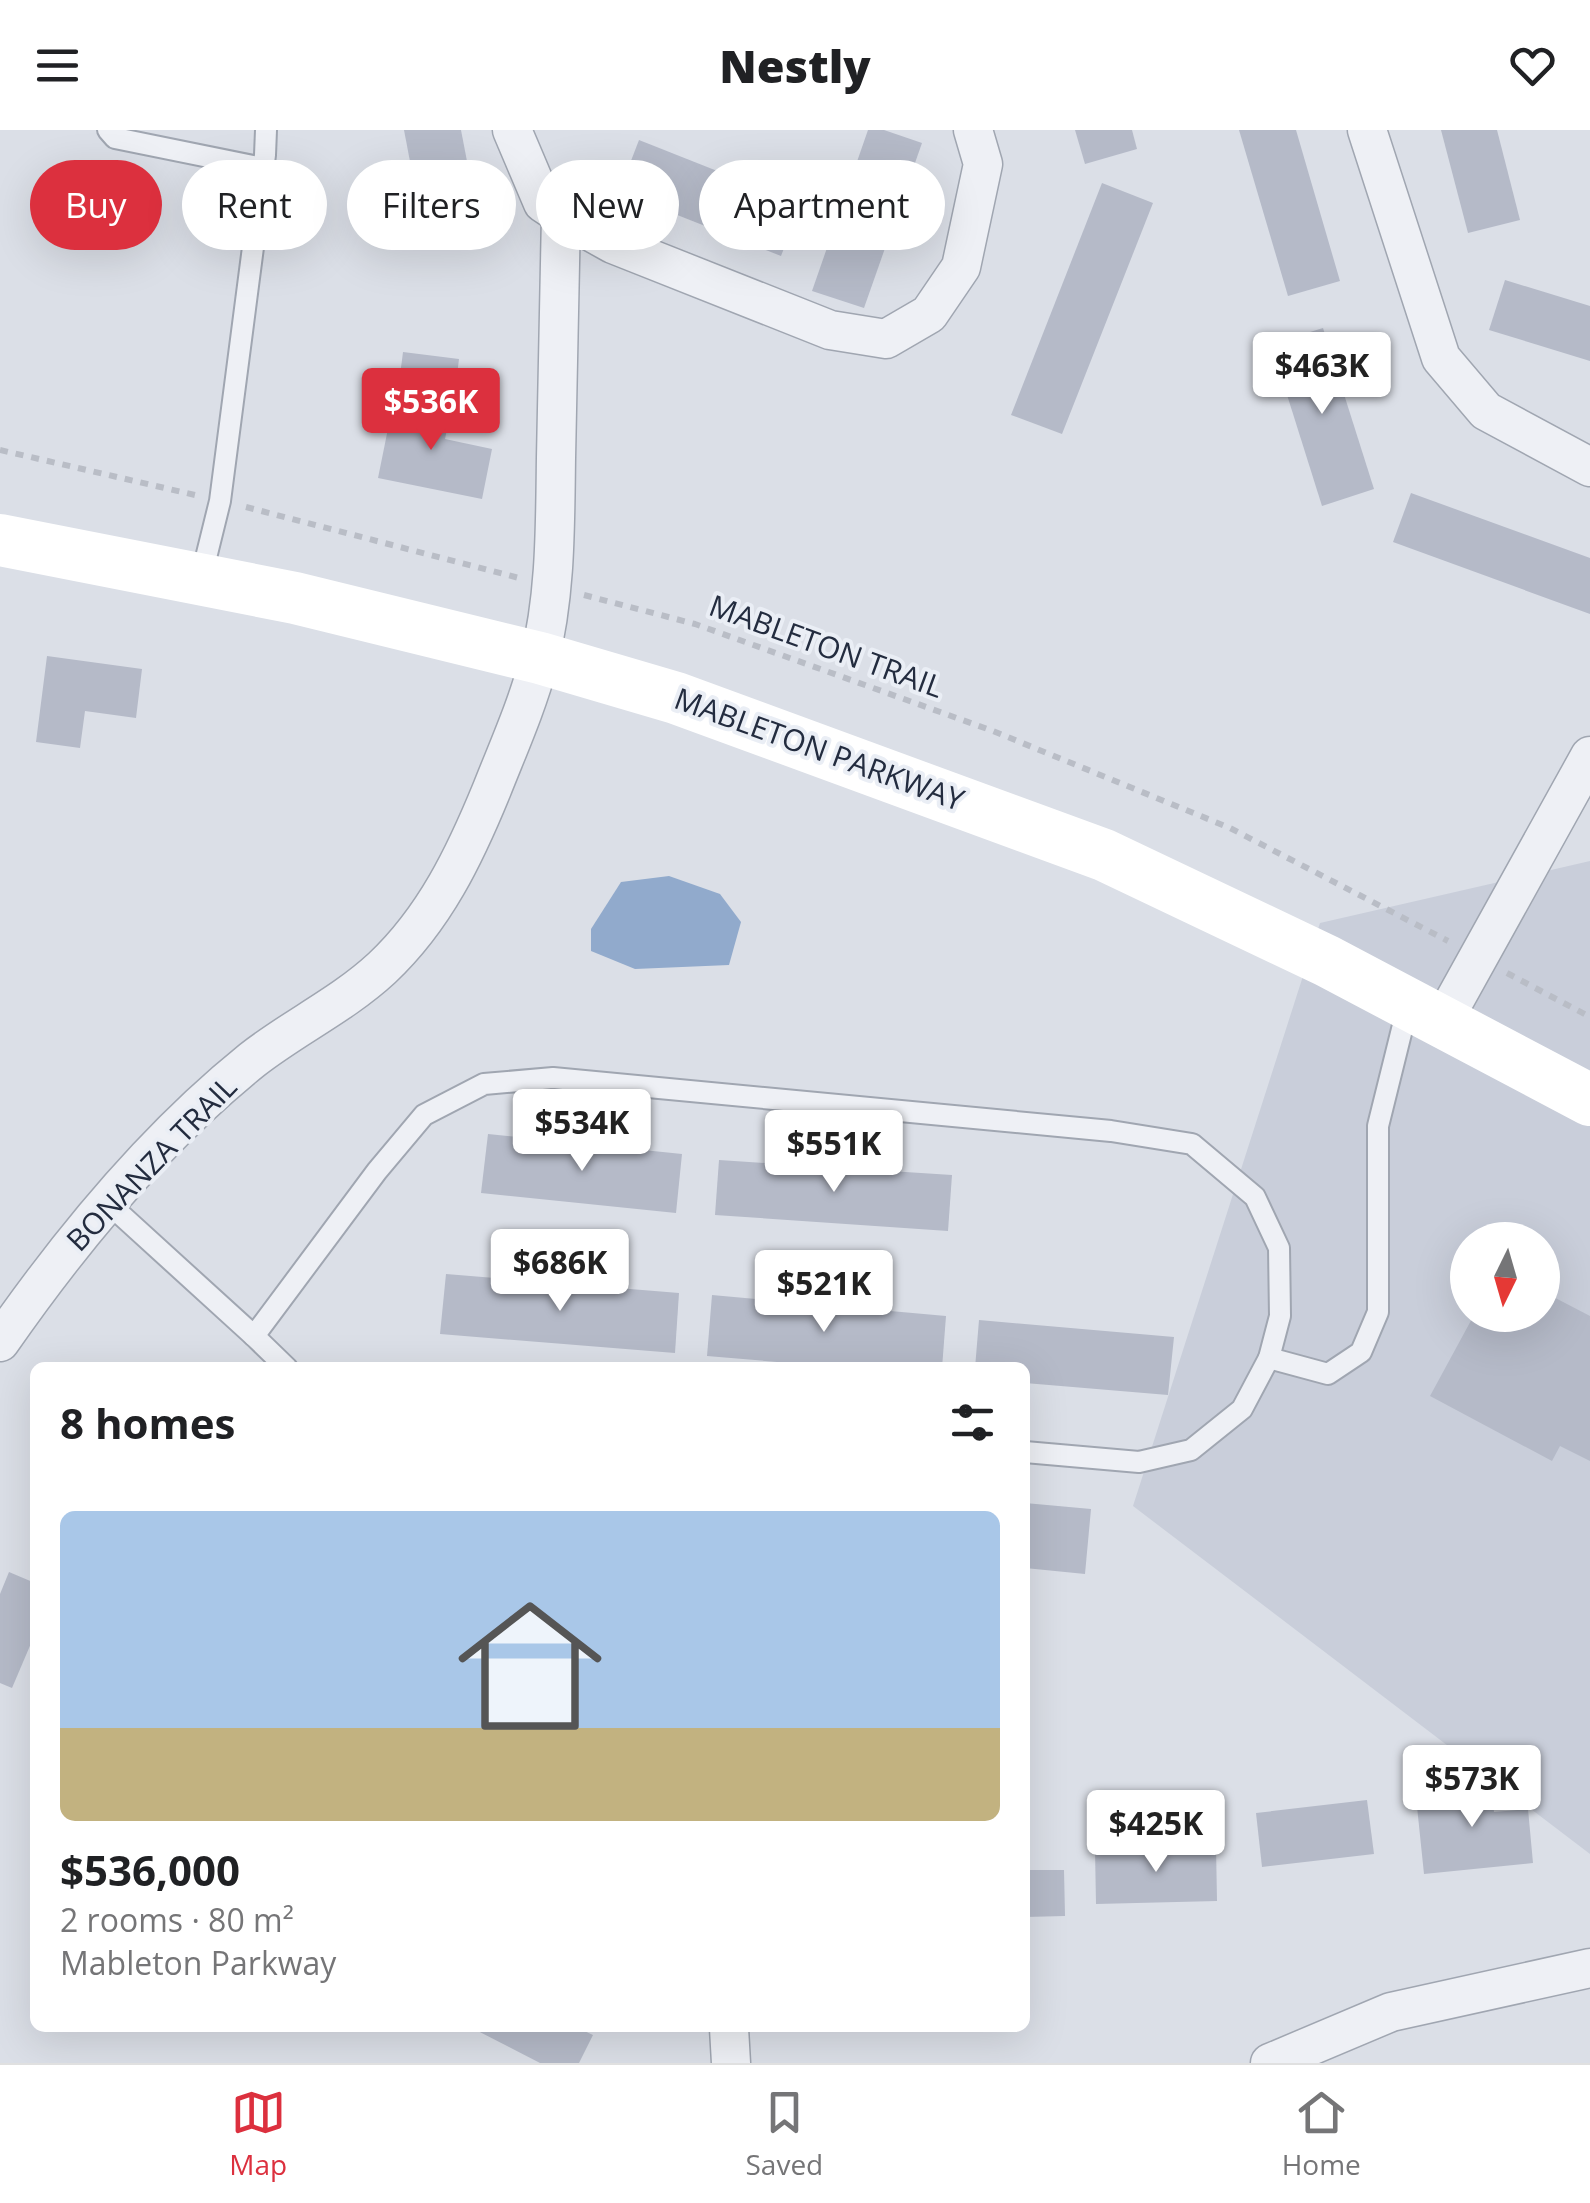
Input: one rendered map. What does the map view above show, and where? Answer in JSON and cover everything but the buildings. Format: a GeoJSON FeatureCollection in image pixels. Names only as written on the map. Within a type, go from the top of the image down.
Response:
{"type":"FeatureCollection","features":[{"type":"Feature","properties":{"kind":"main road","name":"MABLETON PARKWAY"},"geometry":{"type":"LineString","coordinates":[[0,540],[294,598],[540,658],[676,698],[1104,855],[1426,1012],[1590,1100]]}},
{"type":"Feature","properties":{"kind":"street"},"geometry":{"type":"LineString","coordinates":[[512,130],[536,187]]}},
{"type":"Feature","properties":{"kind":"street"},"geometry":{"type":"LineString","coordinates":[[628,250],[830,330],[886,339],[929,314],[961,266],[984,164],[973,130]]}},
{"type":"Feature","properties":{"kind":"street"},"geometry":{"type":"LineString","coordinates":[[1368,130],[1441,358],[1486,411],[1590,467]]}},
{"type":"Feature","properties":{"kind":"street","name":"BONANZA TRAIL"},"geometry":{"type":"LineString","coordinates":[[0,1342],[108,1203],[175,1131],[253,1059],[343,1001],[384,966],[419,927],[450,883],[516,735],[540,658],[554,563],[560,250]]}},
{"type":"Feature","properties":{"kind":"street"},"geometry":{"type":"LineString","coordinates":[[1426,1012],[1478,958],[1590,756]]}},
{"type":"Feature","properties":{"kind":"street"},"geometry":{"type":"LineString","coordinates":[[1270,2063],[1391,2012],[1590,1968]]}},
{"type":"Feature","properties":{"kind":"street"},"geometry":{"type":"LineString","coordinates":[[729,2032],[731,2063]]}},
{"type":"Feature","properties":{"kind":"lane"},"geometry":{"type":"LineString","coordinates":[[108,130],[115,138],[224,160]]}},
{"type":"Feature","properties":{"kind":"lane"},"geometry":{"type":"LineString","coordinates":[[264,160],[266,130]]}},
{"type":"Feature","properties":{"kind":"lane"},"geometry":{"type":"LineString","coordinates":[[200,580],[220,501],[252,250]]}},
{"type":"Feature","properties":{"kind":"lane"},"geometry":{"type":"LineString","coordinates":[[1269,1358],[1328,1374],[1361,1352],[1378,1312],[1378,1126],[1426,1012]]}},
{"type":"Feature","properties":{"kind":"lane"},"geometry":{"type":"LineString","coordinates":[[254,1336],[377,1171],[424,1115],[484,1084],[553,1078],[1111,1131],[1192,1144],[1255,1197],[1279,1248],[1280,1316],[1269,1358],[1242,1409],[1191,1450],[1139,1462],[1030,1452]]}},
{"type":"Feature","properties":{"kind":"lane"},"geometry":{"type":"LineString","coordinates":[[108,1203],[281,1362]]}},
{"type":"Feature","properties":{"kind":"path","name":"MABLETON TRAIL"},"geometry":{"type":"LineString","coordinates":[[0,450],[220,501],[694,624],[993,731],[1230,828],[1590,1018]]}},
{"type":"Feature","properties":{"kind":"shaded area"},"geometry":{"type":"Polygon","coordinates":[[[1590,861],[1590,1854],[1133,1506],[1320,923],[1590,861]]]}},
{"type":"Feature","properties":{"kind":"water"},"geometry":{"type":"Polygon","coordinates":[[[669,876],[720,894],[741,922],[729,965],[635,969],[591,951],[591,929],[621,882],[669,876]]]}}]}
